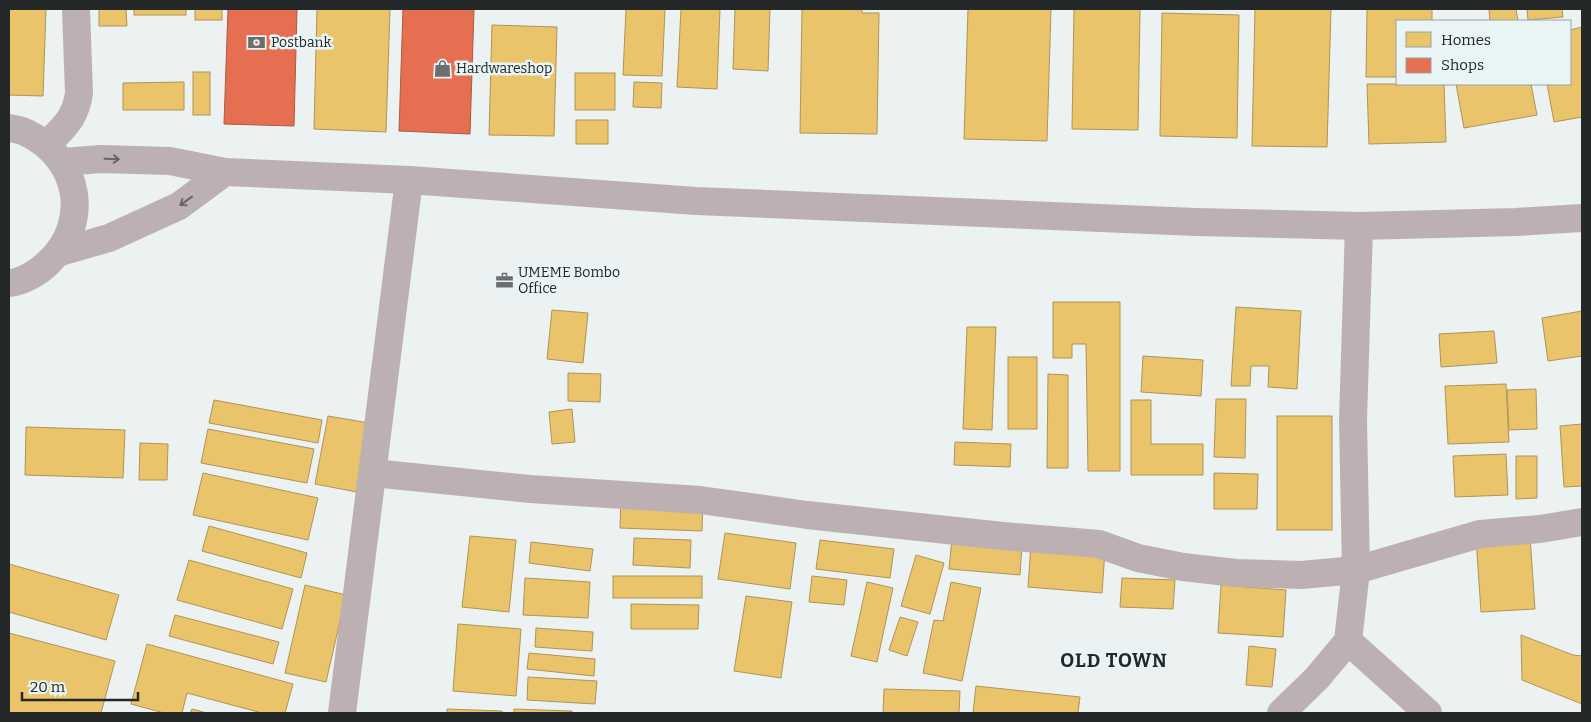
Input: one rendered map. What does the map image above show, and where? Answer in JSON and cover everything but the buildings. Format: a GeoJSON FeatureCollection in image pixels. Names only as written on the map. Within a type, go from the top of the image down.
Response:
{"type":"FeatureCollection","features":[{"type":"Feature","properties":{"kind":"street"},"geometry":{"type":"LineString","coordinates":[[55,154],[75,113],[77,104],[76,9]]}},
{"type":"Feature","properties":{"kind":"street"},"geometry":{"type":"LineString","coordinates":[[9,128],[26,132],[55,154],[73,184],[75,208],[71,231],[60,252],[40,271],[11,285]]}},
{"type":"Feature","properties":{"kind":"street"},"geometry":{"type":"LineString","coordinates":[[55,154],[101,159],[170,161],[225,172],[409,180],[696,201],[1196,222],[1359,226],[1516,222],[1582,218]]}},
{"type":"Feature","properties":{"kind":"street"},"geometry":{"type":"LineString","coordinates":[[60,252],[109,238],[179,206],[225,172]]}},
{"type":"Feature","properties":{"kind":"street"},"geometry":{"type":"LineString","coordinates":[[342,713],[409,180]]}},
{"type":"Feature","properties":{"kind":"street"},"geometry":{"type":"LineString","coordinates":[[1281,713],[1317,678],[1348,641],[1356,570],[1353,420],[1359,226]]}},
{"type":"Feature","properties":{"kind":"street"},"geometry":{"type":"LineString","coordinates":[[373,473],[530,489],[700,500],[817,516],[1003,536],[1099,544],[1138,558],[1183,567],[1236,573],[1301,575],[1356,570],[1480,534],[1540,529],[1582,522]]}},
{"type":"Feature","properties":{"kind":"street"},"geometry":{"type":"LineString","coordinates":[[1348,641],[1428,713]]}},
{"type":"Feature","properties":{"kind":"place","name":"Postbank"},"geometry":{"type":"Point","coordinates":[257,42]}},
{"type":"Feature","properties":{"kind":"place","name":"Hardwareshop"},"geometry":{"type":"Point","coordinates":[442,68]}},
{"type":"Feature","properties":{"kind":"place","name":"UMEME Bombo Office"},"geometry":{"type":"Point","coordinates":[504,280]}},
{"type":"Feature","properties":{"kind":"district","name":"OLD TOWN"},"geometry":{"type":"Point","coordinates":[1114,660]}}]}
